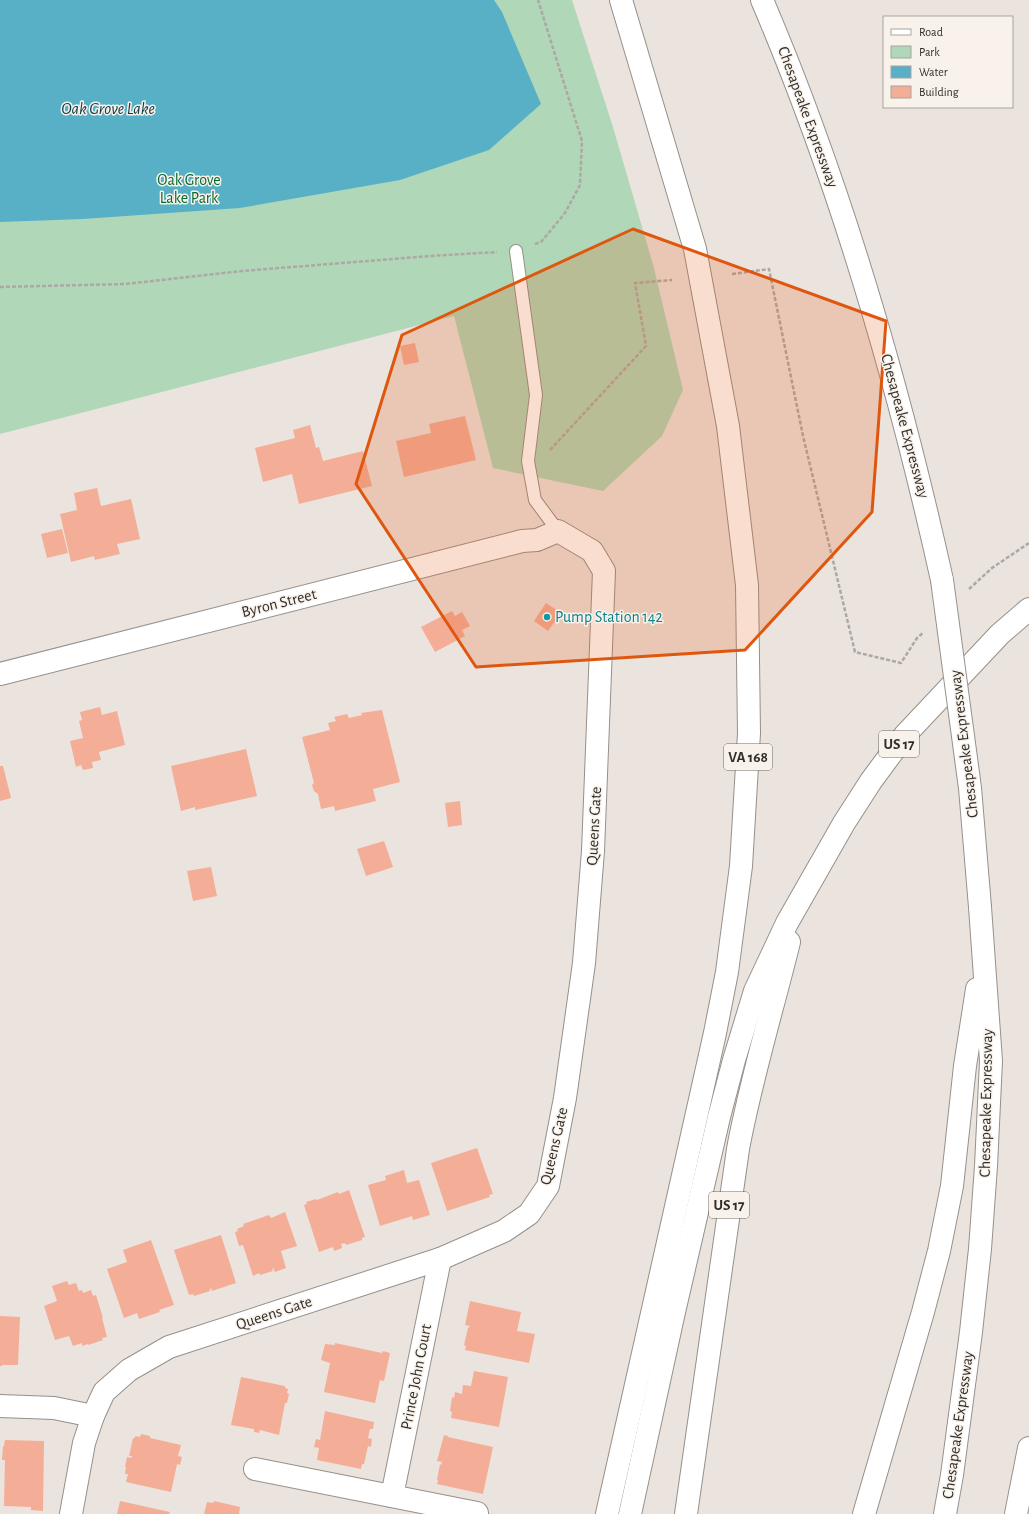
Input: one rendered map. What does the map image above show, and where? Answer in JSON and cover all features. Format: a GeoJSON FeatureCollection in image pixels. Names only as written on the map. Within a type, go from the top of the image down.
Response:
{"type":"FeatureCollection","features":[{"type":"Feature","properties":{"kind":"main road","name":"VA 168"},"geometry":{"type":"LineString","coordinates":[[607,1514],[715,1033],[727,972],[741,866],[749,733],[747,585],[728,426],[695,249],[621,0]]}},
{"type":"Feature","properties":{"kind":"main road","name":"Chesapeake Expressway"},"geometry":{"type":"LineString","coordinates":[[762,0],[788,60],[828,167],[864,279],[897,391],[942,580],[970,788],[984,949],[991,1061],[980,1249],[971,1332],[952,1475],[945,1514]]}},
{"type":"Feature","properties":{"kind":"main road","name":"Byron Street"},"geometry":{"type":"LineString","coordinates":[[0,674],[522,541],[537,540],[558,531]]}},
{"type":"Feature","properties":{"kind":"main road","name":"Queens Gate"},"geometry":{"type":"LineString","coordinates":[[71,1514],[84,1443],[93,1416],[104,1392],[129,1370],[169,1347],[440,1259],[504,1231],[529,1214],[548,1186],[565,1098],[584,963],[593,851],[604,571],[592,551],[558,531]]}},
{"type":"Feature","properties":{"kind":"main road","name":"US 17"},"geometry":{"type":"LineString","coordinates":[[686,1514],[738,1149],[752,1083],[772,1012],[799,902],[844,823],[905,736],[1000,634],[1029,609]]}},
{"type":"Feature","properties":{"kind":"main road"},"geometry":{"type":"LineString","coordinates":[[630,1514],[676,1304],[734,1060],[756,991],[787,923],[799,902]]}},
{"type":"Feature","properties":{"kind":"main road"},"geometry":{"type":"LineString","coordinates":[[864,1514],[923,1312],[939,1251],[952,1186],[966,1066],[984,949]]}},
{"type":"Feature","properties":{"kind":"main road","name":"Prince John Court"},"geometry":{"type":"LineString","coordinates":[[392,1496],[440,1259]]}},
{"type":"Feature","properties":{"kind":"main road"},"geometry":{"type":"LineString","coordinates":[[0,1406],[54,1408],[93,1416]]}},
{"type":"Feature","properties":{"kind":"main road"},"geometry":{"type":"LineString","coordinates":[[1016,1514],[1029,1448]]}},
{"type":"Feature","properties":{"kind":"main road"},"geometry":{"type":"LineString","coordinates":[[255,1469],[477,1513]]}},
{"type":"Feature","properties":{"kind":"lane"},"geometry":{"type":"LineString","coordinates":[[516,251],[536,395],[528,461],[535,500],[558,531]]}},
{"type":"Feature","properties":{"kind":"path"},"geometry":{"type":"LineString","coordinates":[[0,287],[125,284],[250,270],[516,251],[541,242],[565,213],[580,185],[582,141],[538,0]]}},
{"type":"Feature","properties":{"kind":"path"},"geometry":{"type":"LineString","coordinates":[[732,274],[769,269],[804,436],[855,652],[901,663],[917,638],[929,628]]}},
{"type":"Feature","properties":{"kind":"path"},"geometry":{"type":"LineString","coordinates":[[548,452],[646,346],[635,283],[672,280]]}},
{"type":"Feature","properties":{"kind":"path"},"geometry":{"type":"LineString","coordinates":[[969,590],[992,568],[1029,543]]}},
{"type":"Feature","properties":{"kind":"highlighted area"},"geometry":{"type":"Polygon","coordinates":[[[633,229],[886,321],[872,512],[745,650],[476,667],[356,484],[402,335],[633,229]]]}},
{"type":"Feature","properties":{"kind":"green space","name":"Oak Grove Lake Park"},"geometry":{"type":"Polygon","coordinates":[[[0,0],[572,0],[613,127],[654,268],[683,390],[662,436],[603,491],[493,468],[454,316],[0,434],[0,0]]]}},
{"type":"Feature","properties":{"kind":"water","name":"Oak Grove Lake"},"geometry":{"type":"Polygon","coordinates":[[[0,0],[494,0],[502,12],[541,104],[489,150],[400,180],[240,208],[83,219],[0,222],[0,0]]]}},
{"type":"Feature","properties":{"kind":"building"},"geometry":{"type":"Polygon","coordinates":[[[415,343],[419,362],[404,365],[400,346],[415,343]]]}},
{"type":"Feature","properties":{"kind":"building"},"geometry":{"type":"Polygon","coordinates":[[[465,416],[476,460],[404,477],[396,441],[431,433],[429,424],[465,416]]]}},
{"type":"Feature","properties":{"kind":"building"},"geometry":{"type":"Polygon","coordinates":[[[310,425],[316,448],[319,447],[323,461],[363,451],[372,486],[299,504],[292,474],[263,482],[255,448],[295,438],[293,430],[310,425]]]}},
{"type":"Feature","properties":{"kind":"building"},"geometry":{"type":"Polygon","coordinates":[[[97,488],[101,506],[131,499],[140,539],[117,544],[120,554],[95,560],[94,556],[71,562],[60,514],[77,510],[74,493],[97,488]]]}},
{"type":"Feature","properties":{"kind":"building"},"geometry":{"type":"Polygon","coordinates":[[[62,529],[68,553],[47,558],[41,534],[62,529]]]}},
{"type":"Feature","properties":{"kind":"building","name":"Pump Station 142"},"geometry":{"type":"Polygon","coordinates":[[[546,603],[561,613],[548,631],[534,621],[546,603]]]}},
{"type":"Feature","properties":{"kind":"building"},"geometry":{"type":"Polygon","coordinates":[[[452,611],[455,616],[462,612],[470,626],[462,630],[465,636],[435,652],[421,627],[452,611]]]}},
{"type":"Feature","properties":{"kind":"building"},"geometry":{"type":"Polygon","coordinates":[[[100,707],[102,715],[117,711],[125,745],[99,752],[101,760],[92,762],[93,768],[83,770],[81,765],[76,767],[70,741],[83,738],[79,721],[82,720],[80,712],[100,707]]]}},
{"type":"Feature","properties":{"kind":"building"},"geometry":{"type":"Polygon","coordinates":[[[382,710],[400,782],[373,789],[376,801],[335,811],[334,806],[321,809],[318,794],[314,791],[312,785],[314,783],[302,737],[330,730],[328,723],[336,721],[334,717],[347,714],[349,718],[362,715],[361,713],[382,710]]]}},
{"type":"Feature","properties":{"kind":"building"},"geometry":{"type":"Polygon","coordinates":[[[246,749],[257,796],[195,810],[195,807],[181,811],[171,766],[246,749]]]}},
{"type":"Feature","properties":{"kind":"building"},"geometry":{"type":"Polygon","coordinates":[[[0,766],[3,766],[11,798],[0,801],[0,766]]]}},
{"type":"Feature","properties":{"kind":"building"},"geometry":{"type":"Polygon","coordinates":[[[460,801],[462,825],[448,827],[445,803],[460,801]]]}},
{"type":"Feature","properties":{"kind":"building"},"geometry":{"type":"Polygon","coordinates":[[[384,841],[393,867],[366,876],[357,849],[384,841]]]}},
{"type":"Feature","properties":{"kind":"building"},"geometry":{"type":"Polygon","coordinates":[[[211,867],[217,896],[193,901],[187,871],[211,867]]]}},
{"type":"Feature","properties":{"kind":"building"},"geometry":{"type":"Polygon","coordinates":[[[477,1148],[493,1194],[489,1195],[490,1197],[447,1211],[431,1163],[477,1148]]]}},
{"type":"Feature","properties":{"kind":"building"},"geometry":{"type":"Polygon","coordinates":[[[404,1170],[407,1183],[419,1180],[430,1215],[413,1220],[412,1216],[380,1226],[368,1185],[386,1180],[385,1176],[404,1170]]]}},
{"type":"Feature","properties":{"kind":"building"},"geometry":{"type":"Polygon","coordinates":[[[349,1190],[365,1237],[362,1238],[362,1240],[346,1245],[345,1243],[341,1244],[342,1248],[334,1251],[333,1247],[319,1252],[304,1205],[307,1204],[306,1202],[349,1190]]]}},
{"type":"Feature","properties":{"kind":"building"},"geometry":{"type":"Polygon","coordinates":[[[285,1212],[297,1246],[281,1251],[286,1268],[275,1272],[273,1268],[273,1271],[260,1275],[259,1273],[253,1276],[243,1245],[239,1246],[235,1232],[238,1231],[237,1229],[244,1226],[243,1224],[269,1215],[271,1218],[285,1212]]]}},
{"type":"Feature","properties":{"kind":"building"},"geometry":{"type":"Polygon","coordinates":[[[221,1235],[236,1283],[212,1291],[211,1288],[210,1291],[194,1296],[193,1294],[189,1295],[174,1250],[221,1235]]]}},
{"type":"Feature","properties":{"kind":"building"},"geometry":{"type":"Polygon","coordinates":[[[151,1240],[174,1305],[159,1310],[160,1312],[139,1319],[137,1313],[124,1318],[107,1269],[127,1262],[123,1250],[151,1240]]]}},
{"type":"Feature","properties":{"kind":"building"},"geometry":{"type":"Polygon","coordinates":[[[67,1281],[69,1285],[76,1283],[79,1291],[82,1290],[83,1293],[91,1290],[93,1296],[96,1295],[107,1337],[102,1338],[103,1340],[88,1345],[82,1346],[82,1343],[73,1346],[69,1336],[55,1340],[44,1306],[57,1301],[52,1286],[67,1281]]]}},
{"type":"Feature","properties":{"kind":"building"},"geometry":{"type":"Polygon","coordinates":[[[470,1301],[521,1312],[517,1331],[535,1334],[529,1363],[465,1350],[466,1346],[464,1345],[468,1328],[470,1326],[465,1325],[470,1301]]]}},
{"type":"Feature","properties":{"kind":"building"},"geometry":{"type":"Polygon","coordinates":[[[0,1316],[20,1317],[18,1365],[0,1366],[0,1316]]]}},
{"type":"Feature","properties":{"kind":"building"},"geometry":{"type":"Polygon","coordinates":[[[335,1343],[382,1353],[383,1351],[390,1353],[384,1381],[380,1380],[375,1403],[324,1392],[330,1363],[321,1360],[325,1344],[335,1345],[335,1343]]]}},
{"type":"Feature","properties":{"kind":"building"},"geometry":{"type":"Polygon","coordinates":[[[474,1371],[508,1377],[499,1427],[451,1418],[452,1412],[450,1411],[452,1397],[454,1398],[455,1392],[462,1394],[463,1385],[471,1386],[474,1371]]]}},
{"type":"Feature","properties":{"kind":"building"},"geometry":{"type":"Polygon","coordinates":[[[241,1377],[285,1386],[285,1388],[288,1389],[287,1393],[289,1394],[287,1403],[285,1403],[279,1435],[260,1430],[259,1433],[254,1432],[254,1429],[231,1425],[241,1377]]]}},
{"type":"Feature","properties":{"kind":"building"},"geometry":{"type":"Polygon","coordinates":[[[325,1411],[374,1422],[373,1429],[370,1429],[368,1438],[372,1439],[371,1447],[368,1446],[364,1464],[362,1464],[361,1469],[317,1460],[319,1448],[314,1447],[316,1439],[320,1440],[325,1411]]]}},
{"type":"Feature","properties":{"kind":"building"},"geometry":{"type":"Polygon","coordinates":[[[141,1434],[150,1436],[150,1438],[181,1445],[178,1456],[182,1457],[180,1465],[177,1464],[171,1492],[126,1482],[128,1474],[125,1474],[127,1457],[131,1458],[132,1456],[129,1456],[133,1438],[135,1438],[135,1436],[140,1437],[141,1434]]]}},
{"type":"Feature","properties":{"kind":"building"},"geometry":{"type":"Polygon","coordinates":[[[444,1435],[493,1447],[483,1494],[437,1484],[440,1464],[441,1465],[442,1462],[437,1461],[444,1435]]]}},
{"type":"Feature","properties":{"kind":"building"},"geometry":{"type":"Polygon","coordinates":[[[5,1440],[44,1441],[43,1511],[31,1510],[31,1507],[4,1506],[5,1460],[2,1460],[5,1440]]]}},
{"type":"Feature","properties":{"kind":"building"},"geometry":{"type":"Polygon","coordinates":[[[120,1501],[170,1512],[169,1514],[117,1514],[120,1501]]]}},
{"type":"Feature","properties":{"kind":"building"},"geometry":{"type":"Polygon","coordinates":[[[214,1501],[240,1507],[239,1514],[204,1514],[207,1502],[213,1503],[214,1501]]]}},
{"type":"Feature","properties":{"kind":"place","name":"Pump Station 142"},"geometry":{"type":"Point","coordinates":[547,617]}}]}
